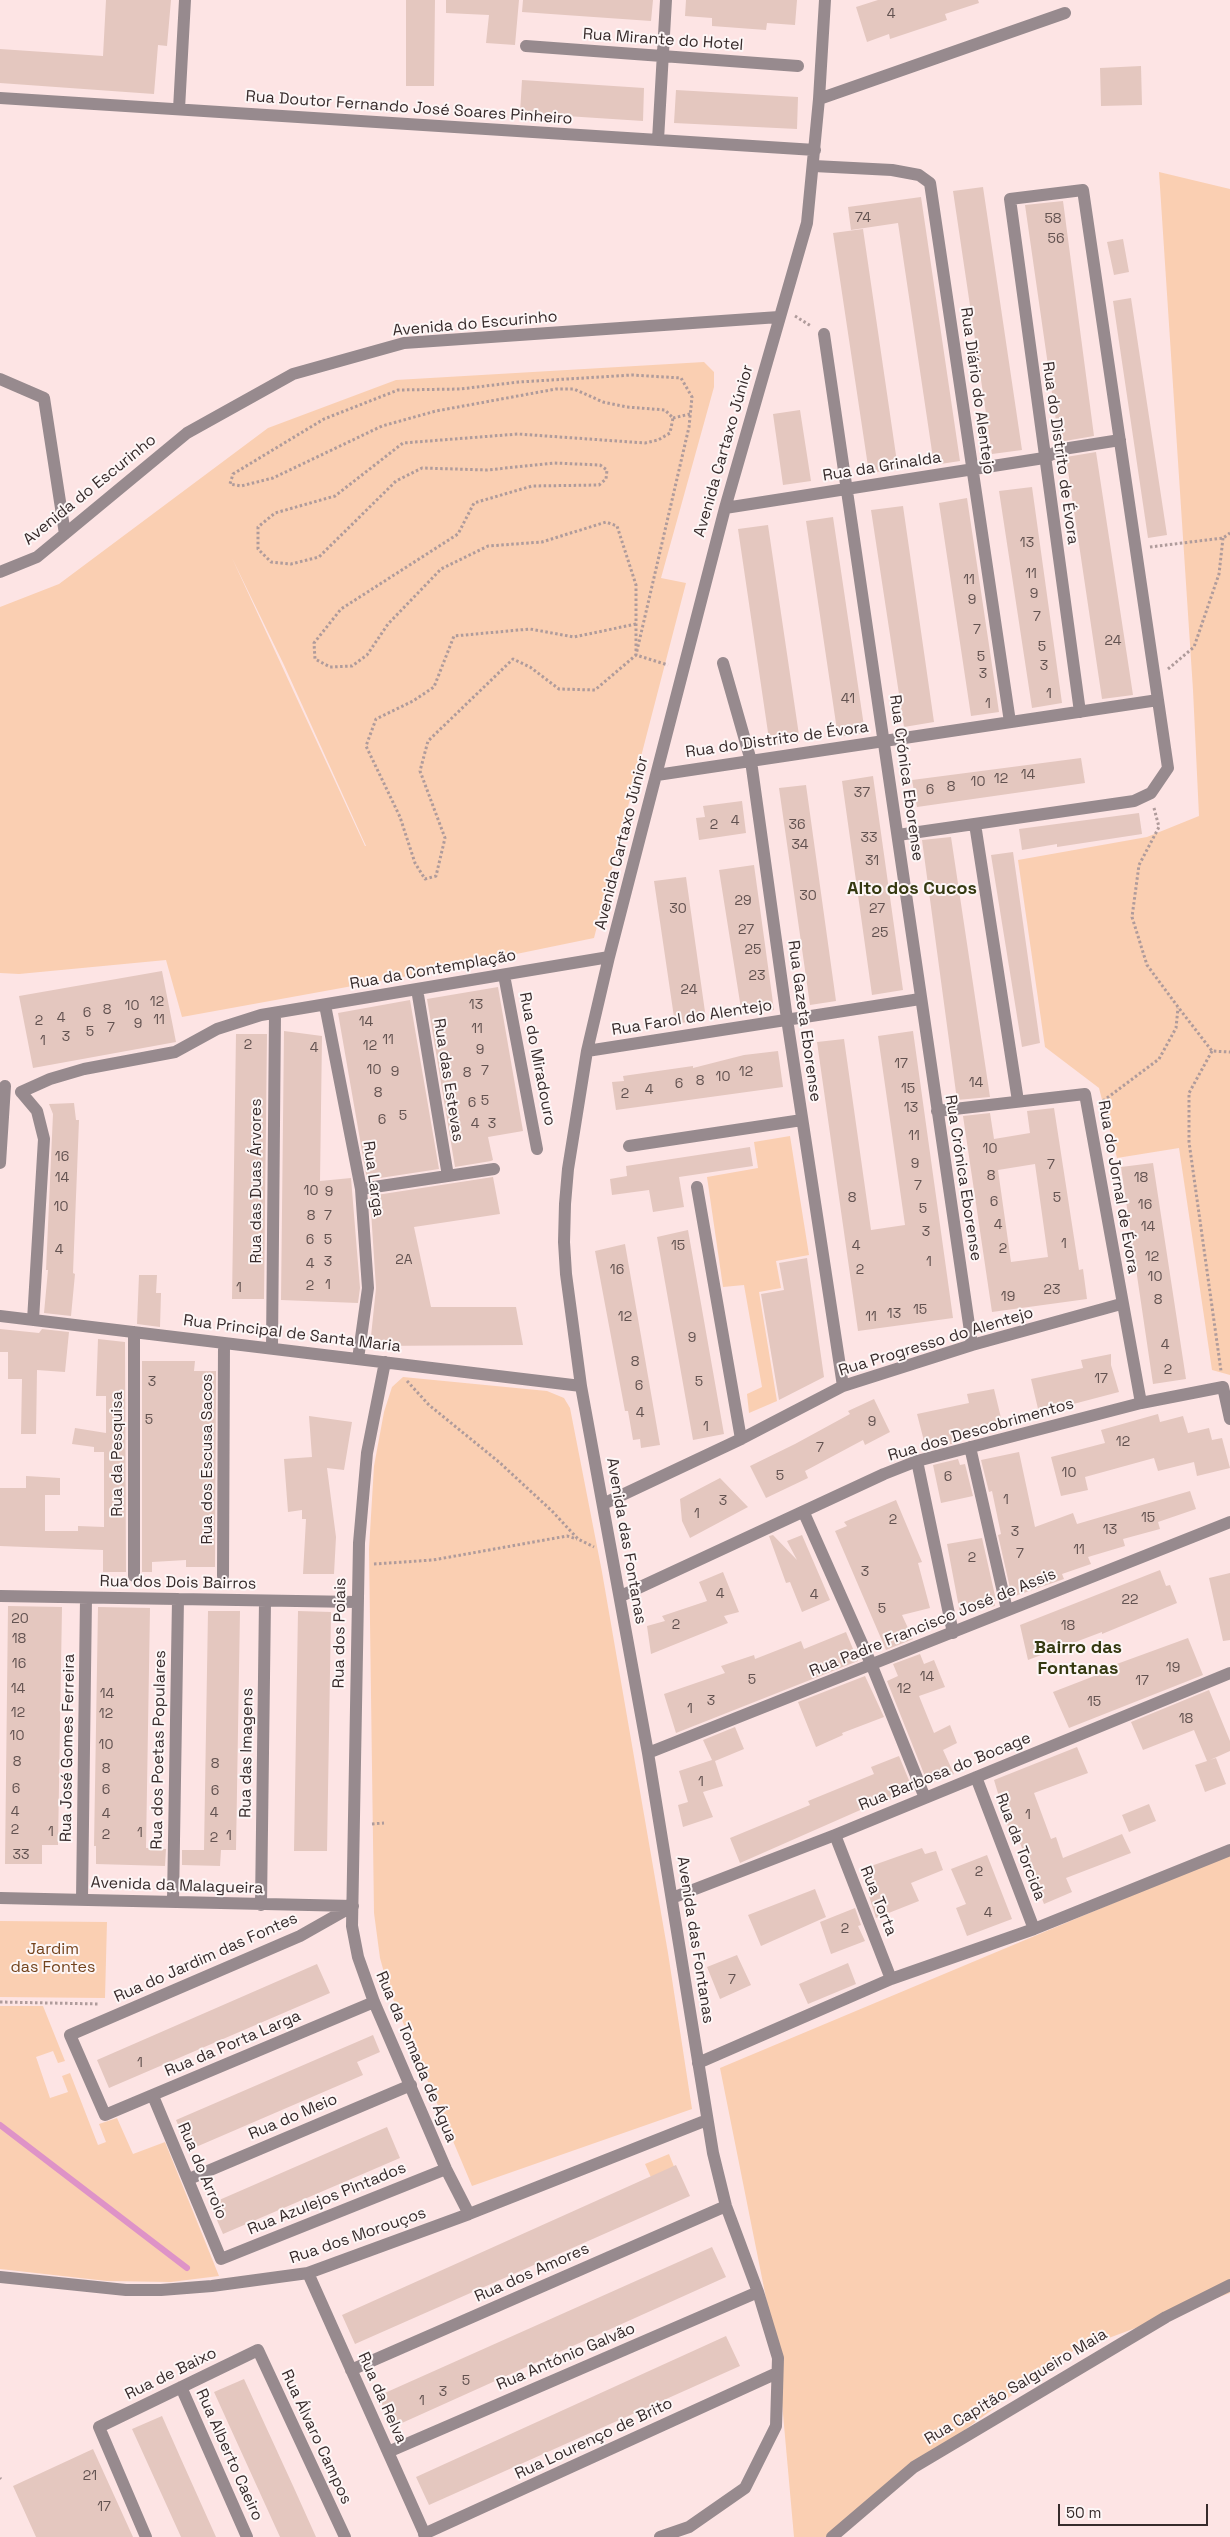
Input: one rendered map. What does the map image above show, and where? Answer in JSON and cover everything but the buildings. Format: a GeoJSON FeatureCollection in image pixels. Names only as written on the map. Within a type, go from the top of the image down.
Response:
{"type":"FeatureCollection","features":[{"type":"Feature","properties":{"kind":"street"},"geometry":{"type":"LineString","coordinates":[[179,109],[185,0]]}},
{"type":"Feature","properties":{"kind":"street"},"geometry":{"type":"LineString","coordinates":[[658,140],[666,0]]}},
{"type":"Feature","properties":{"kind":"street","name":"Avenida Cartaxo Júnior"},"geometry":{"type":"LineString","coordinates":[[581,1386],[564,1242],[568,1169],[587,1051],[724,508],[807,223],[814,166],[825,0]]}},
{"type":"Feature","properties":{"kind":"street"},"geometry":{"type":"LineString","coordinates":[[819,99],[1065,13]]}},
{"type":"Feature","properties":{"kind":"street","name":"Rua Mirante do Hotel"},"geometry":{"type":"LineString","coordinates":[[526,46],[798,66]]}},
{"type":"Feature","properties":{"kind":"street","name":"Rua Doutor Fernando José Soares Pinheiro"},"geometry":{"type":"LineString","coordinates":[[0,98],[815,150]]}},
{"type":"Feature","properties":{"kind":"street","name":"Rua Diário do Alentejo"},"geometry":{"type":"LineString","coordinates":[[814,166],[892,170],[919,175],[930,183],[1010,722]]}},
{"type":"Feature","properties":{"kind":"street","name":"Rua do Distrito de Évora"},"geometry":{"type":"LineString","coordinates":[[1080,712],[1010,199],[1083,190],[1120,440]]}},
{"type":"Feature","properties":{"kind":"street","name":"Avenida do Escurinho"},"geometry":{"type":"LineString","coordinates":[[0,572],[37,557],[187,433],[293,374],[404,343],[780,312]]}},
{"type":"Feature","properties":{"kind":"street","name":"Rua Crónica Eborense"},"geometry":{"type":"LineString","coordinates":[[824,334],[972,1345]]}},
{"type":"Feature","properties":{"kind":"street"},"geometry":{"type":"LineString","coordinates":[[0,379],[44,398],[65,534]]}},
{"type":"Feature","properties":{"kind":"street"},"geometry":{"type":"LineString","coordinates":[[898,835],[1134,801],[1151,793],[1168,768],[1120,440]]}},
{"type":"Feature","properties":{"kind":"street","name":"Rua da Grinalda"},"geometry":{"type":"LineString","coordinates":[[724,508],[1044,458],[1063,449],[1120,440]]}},
{"type":"Feature","properties":{"kind":"street","name":"Rua Gazeta Eborense"},"geometry":{"type":"LineString","coordinates":[[723,663],[751,760],[787,1019],[843,1386]]}},
{"type":"Feature","properties":{"kind":"street","name":"Rua do Distrito de Évora"},"geometry":{"type":"LineString","coordinates":[[657,775],[1158,700]]}},
{"type":"Feature","properties":{"kind":"street"},"geometry":{"type":"LineString","coordinates":[[975,824],[1018,1102]]}},
{"type":"Feature","properties":{"kind":"street","name":"Rua da Contemplação"},"geometry":{"type":"LineString","coordinates":[[21,1092],[50,1079],[84,1069],[174,1052],[217,1029],[261,1016],[610,957]]}},
{"type":"Feature","properties":{"kind":"street","name":"Rua do Miradouro"},"geometry":{"type":"LineString","coordinates":[[504,975],[537,1149]]}},
{"type":"Feature","properties":{"kind":"street","name":"Rua das Estevas"},"geometry":{"type":"LineString","coordinates":[[417,990],[448,1176]]}},
{"type":"Feature","properties":{"kind":"street","name":"Rua Farol do Alentejo"},"geometry":{"type":"LineString","coordinates":[[587,1051],[920,999]]}},
{"type":"Feature","properties":{"kind":"street","name":"Rua Larga"},"geometry":{"type":"LineString","coordinates":[[325,1005],[361,1189],[368,1288],[358,1359]]}},
{"type":"Feature","properties":{"kind":"street","name":"Rua das Duas Árvores"},"geometry":{"type":"LineString","coordinates":[[272,1348],[275,1013]]}},
{"type":"Feature","properties":{"kind":"street"},"geometry":{"type":"LineString","coordinates":[[0,1163],[2,1086],[21,1092],[37,1111],[44,1139],[33,1320]]}},
{"type":"Feature","properties":{"kind":"street","name":"Rua do Jornal de Évora"},"geometry":{"type":"LineString","coordinates":[[937,1111],[1085,1094],[1090,1111],[1121,1304],[1141,1403]]}},
{"type":"Feature","properties":{"kind":"street"},"geometry":{"type":"LineString","coordinates":[[629,1146],[802,1120]]}},
{"type":"Feature","properties":{"kind":"street"},"geometry":{"type":"LineString","coordinates":[[361,1189],[494,1169]]}},
{"type":"Feature","properties":{"kind":"street"},"geometry":{"type":"LineString","coordinates":[[697,1187],[741,1439]]}},
{"type":"Feature","properties":{"kind":"street","name":"Rua Progresso do Alentejo"},"geometry":{"type":"LineString","coordinates":[[603,1504],[741,1439],[843,1386],[972,1345],[1121,1304]]}},
{"type":"Feature","properties":{"kind":"street","name":"Rua Principal de Santa Maria"},"geometry":{"type":"LineString","coordinates":[[0,1316],[581,1386]]}},
{"type":"Feature","properties":{"kind":"street","name":"Rua da Pesquisa"},"geometry":{"type":"LineString","coordinates":[[134,1332],[134,1576]]}},
{"type":"Feature","properties":{"kind":"street","name":"Rua dos Escusa Sacos"},"geometry":{"type":"LineString","coordinates":[[223,1576],[224,1343]]}},
{"type":"Feature","properties":{"kind":"street","name":"Rua dos Poiais"},"geometry":{"type":"LineString","coordinates":[[353,1906],[356,1602],[359,1544],[367,1453],[390,1363]]}},
{"type":"Feature","properties":{"kind":"street","name":"Avenida das Fontanas"},"geometry":{"type":"LineString","coordinates":[[581,1386],[621,1596],[648,1753],[707,2120],[726,2206],[758,2292],[778,2358],[776,2426],[745,2488],[689,2527],[660,2537]]}},
{"type":"Feature","properties":{"kind":"street"},"geometry":{"type":"LineString","coordinates":[[1223,1387],[1230,1419]]}},
{"type":"Feature","properties":{"kind":"street","name":"Rua dos Descobrimentos"},"geometry":{"type":"LineString","coordinates":[[621,1596],[804,1513],[884,1474],[917,1461],[1141,1403],[1223,1387]]}},
{"type":"Feature","properties":{"kind":"street"},"geometry":{"type":"LineString","coordinates":[[970,1447],[1007,1610]]}},
{"type":"Feature","properties":{"kind":"street"},"geometry":{"type":"LineString","coordinates":[[917,1461],[953,1633]]}},
{"type":"Feature","properties":{"kind":"street"},"geometry":{"type":"LineString","coordinates":[[804,1513],[872,1666],[925,1798]]}},
{"type":"Feature","properties":{"kind":"street","name":"Rua Padre Francisco José de Assis"},"geometry":{"type":"LineString","coordinates":[[648,1753],[872,1666],[1007,1610],[1230,1522]]}},
{"type":"Feature","properties":{"kind":"street","name":"Rua dos Dois Bairros"},"geometry":{"type":"LineString","coordinates":[[0,1596],[356,1602]]}},
{"type":"Feature","properties":{"kind":"street","name":"Rua José Gomes Ferreira"},"geometry":{"type":"LineString","coordinates":[[82,1900],[86,1598]]}},
{"type":"Feature","properties":{"kind":"street","name":"Rua dos Poetas Populares"},"geometry":{"type":"LineString","coordinates":[[173,1901],[178,1599]]}},
{"type":"Feature","properties":{"kind":"street","name":"Rua das Imagens"},"geometry":{"type":"LineString","coordinates":[[261,1905],[265,1601]]}},
{"type":"Feature","properties":{"kind":"street","name":"Rua Barbosa do Bocage"},"geometry":{"type":"LineString","coordinates":[[672,1898],[835,1836],[1230,1673]]}},
{"type":"Feature","properties":{"kind":"street","name":"Rua da Torcida"},"geometry":{"type":"LineString","coordinates":[[976,1777],[1034,1929]]}},
{"type":"Feature","properties":{"kind":"street","name":"Rua Torta"},"geometry":{"type":"LineString","coordinates":[[835,1836],[892,1979]]}},
{"type":"Feature","properties":{"kind":"street"},"geometry":{"type":"LineString","coordinates":[[698,2063],[892,1979],[1034,1929],[1230,1850]]}},
{"type":"Feature","properties":{"kind":"street","name":"Avenida da Malagueira"},"geometry":{"type":"LineString","coordinates":[[0,1898],[353,1906]]}},
{"type":"Feature","properties":{"kind":"street","name":"Rua da Tomada de Água"},"geometry":{"type":"LineString","coordinates":[[353,1906],[354,1943],[374,2002],[446,2169],[469,2214]]}},
{"type":"Feature","properties":{"kind":"street","name":"Rua do Jardim das Fontes"},"geometry":{"type":"LineString","coordinates":[[105,2115],[70,2035],[300,1936],[353,1906]]}},
{"type":"Feature","properties":{"kind":"street","name":"Rua da Porta Larga"},"geometry":{"type":"LineString","coordinates":[[105,2115],[374,2002]]}},
{"type":"Feature","properties":{"kind":"street","name":"Rua do Meio"},"geometry":{"type":"LineString","coordinates":[[189,2179],[411,2085]]}},
{"type":"Feature","properties":{"kind":"street","name":"Rua do Arroio"},"geometry":{"type":"LineString","coordinates":[[153,2096],[221,2259]]}},
{"type":"Feature","properties":{"kind":"street","name":"Rua dos Morouços"},"geometry":{"type":"LineString","coordinates":[[0,2277],[117,2289],[161,2290],[212,2286],[308,2273],[469,2214],[707,2120]]}},
{"type":"Feature","properties":{"kind":"street","name":"Rua Azulejos Pintados"},"geometry":{"type":"LineString","coordinates":[[221,2259],[446,2169]]}},
{"type":"Feature","properties":{"kind":"street","name":"Rua dos Amores"},"geometry":{"type":"LineString","coordinates":[[351,2370],[726,2206]]}},
{"type":"Feature","properties":{"kind":"street","name":"Rua da Relva"},"geometry":{"type":"LineString","coordinates":[[308,2273],[425,2536]]}},
{"type":"Feature","properties":{"kind":"street","name":"Rua Capitão Salgueiro Maia"},"geometry":{"type":"LineString","coordinates":[[835,2536],[914,2467],[1166,2317],[1230,2285]]}},
{"type":"Feature","properties":{"kind":"street","name":"Rua António Galvão"},"geometry":{"type":"LineString","coordinates":[[388,2452],[758,2292]]}},
{"type":"Feature","properties":{"kind":"street","name":"Rua de Baixo"},"geometry":{"type":"LineString","coordinates":[[146,2537],[99,2427],[258,2350]]}},
{"type":"Feature","properties":{"kind":"street","name":"Rua Álvaro Campos"},"geometry":{"type":"LineString","coordinates":[[258,2350],[345,2537]]}},
{"type":"Feature","properties":{"kind":"street","name":"Rua Lourenço de Brito"},"geometry":{"type":"LineString","coordinates":[[425,2536],[777,2372]]}},
{"type":"Feature","properties":{"kind":"street","name":"Rua Alberto Caeiro"},"geometry":{"type":"LineString","coordinates":[[181,2386],[247,2537]]}},
{"type":"Feature","properties":{"kind":"path"},"geometry":{"type":"LineString","coordinates":[[780,312],[824,334]]}},
{"type":"Feature","properties":{"kind":"path"},"geometry":{"type":"LineString","coordinates":[[636,624],[574,637],[530,629],[454,636],[434,686],[413,701],[376,719],[366,746],[400,817],[415,863],[425,878],[436,876],[445,838],[420,771],[428,741],[513,659],[530,667],[559,689],[595,690],[636,655],[690,414],[692,397],[681,378],[632,375],[460,389],[398,390],[324,419],[233,474],[230,484],[241,486],[273,478],[382,426],[436,411],[556,389],[574,389],[603,402],[627,407],[665,410],[673,418]]}},
{"type":"Feature","properties":{"kind":"path"},"geometry":{"type":"LineString","coordinates":[[673,418],[690,414]]}},
{"type":"Feature","properties":{"kind":"path"},"geometry":{"type":"LineString","coordinates":[[636,655],[636,585],[617,526],[606,522],[542,542],[488,546],[441,569],[388,624],[367,656],[352,666],[330,667],[316,659],[314,643],[341,609],[458,534],[474,503],[532,486],[599,485],[606,479],[606,470],[600,465],[554,463],[487,470],[422,468],[396,481],[319,557],[291,564],[271,562],[258,549],[258,527],[275,513],[335,496],[403,444],[518,434],[645,443],[658,440],[670,433],[673,418]]}},
{"type":"Feature","properties":{"kind":"path"},"geometry":{"type":"LineString","coordinates":[[1136,549],[1223,538],[1230,533]]}},
{"type":"Feature","properties":{"kind":"path"},"geometry":{"type":"LineString","coordinates":[[1155,678],[1194,647],[1219,574],[1223,538]]}},
{"type":"Feature","properties":{"kind":"path"},"geometry":{"type":"LineString","coordinates":[[636,655],[683,669]]}},
{"type":"Feature","properties":{"kind":"path"},"geometry":{"type":"LineString","coordinates":[[1151,793],[1159,827],[1140,865],[1132,916],[1148,965],[1178,1007],[1212,1051],[1230,1052]]}},
{"type":"Feature","properties":{"kind":"path"},"geometry":{"type":"LineString","coordinates":[[1090,1111],[1159,1059],[1176,1028],[1178,1007]]}},
{"type":"Feature","properties":{"kind":"path"},"geometry":{"type":"LineString","coordinates":[[1212,1051],[1189,1093],[1189,1142],[1223,1387]]}},
{"type":"Feature","properties":{"kind":"path"},"geometry":{"type":"LineString","coordinates":[[390,1363],[429,1405],[499,1462],[552,1511],[578,1539],[587,1545],[597,1547]]}},
{"type":"Feature","properties":{"kind":"path"},"geometry":{"type":"LineString","coordinates":[[370,1565],[386,1561],[433,1560],[567,1536],[578,1539]]}},
{"type":"Feature","properties":{"kind":"path"},"geometry":{"type":"LineString","coordinates":[[372,1824],[384,1823]]}},
{"type":"Feature","properties":{"kind":"path"},"geometry":{"type":"LineString","coordinates":[[262,1933],[280,1925]]}},
{"type":"Feature","properties":{"kind":"path"},"geometry":{"type":"LineString","coordinates":[[0,2002],[100,2004]]}},
{"type":"Feature","properties":{"kind":"green space"},"geometry":{"type":"Polygon","coordinates":[[[1159,172],[1230,189],[1230,1375],[1212,1370],[1179,1148],[1117,1158],[1099,1088],[1045,1047],[1018,860],[1147,837],[1199,816],[1193,690],[1159,172]]]}},
{"type":"Feature","properties":{"kind":"green space"},"geometry":{"type":"Polygon","coordinates":[[[704,362],[714,372],[714,387],[661,578],[686,583],[594,938],[424,973],[182,1017],[166,960],[19,974],[0,973],[0,607],[59,584],[268,428],[396,380],[704,362]],[[232,558],[366,846],[284,665],[232,558]]]}},
{"type":"Feature","properties":{"kind":"green space"},"geometry":{"type":"Polygon","coordinates":[[[790,1136],[809,1255],[776,1261],[781,1288],[759,1292],[777,1401],[749,1413],[747,1394],[762,1387],[744,1285],[723,1287],[707,1177],[758,1168],[754,1142],[790,1136]]]}},
{"type":"Feature","properties":{"kind":"green space"},"geometry":{"type":"Polygon","coordinates":[[[403,1377],[547,1391],[564,1398],[570,1408],[602,1572],[668,1953],[692,2109],[472,2186],[388,1987],[380,1958],[374,1913],[369,1549],[374,1466],[384,1412],[392,1387],[403,1377]]]}},
{"type":"Feature","properties":{"kind":"green space"},"geometry":{"type":"Polygon","coordinates":[[[1230,1854],[1230,2293],[1071,2352],[914,2467],[832,2537],[794,2537],[778,2358],[720,2068],[1230,1854]]]}},
{"type":"Feature","properties":{"kind":"green space","name":"Jardim das Fontes"},"geometry":{"type":"Polygon","coordinates":[[[0,1921],[107,1922],[105,1998],[0,1997],[0,1921]]]}},
{"type":"Feature","properties":{"kind":"green space"},"geometry":{"type":"Polygon","coordinates":[[[0,2006],[43,2006],[65,2061],[58,2063],[53,2051],[36,2057],[50,2098],[68,2092],[62,2076],[70,2073],[98,2145],[106,2142],[99,2124],[117,2118],[133,2154],[165,2142],[219,2276],[171,2282],[107,2281],[0,2269],[0,2006]]]}},
{"type":"Feature","properties":{"kind":"green space"},"geometry":{"type":"Polygon","coordinates":[[[669,2154],[681,2184],[658,2193],[645,2164],[669,2154]]]}},
{"type":"Feature","properties":{"kind":"waterway"},"geometry":{"type":"LineString","coordinates":[[0,2125],[187,2268]]}},
{"type":"Feature","properties":{"kind":"district","name":"Alto dos Cucos"},"geometry":{"type":"Point","coordinates":[912,889]}},
{"type":"Feature","properties":{"kind":"district","name":"Bairro das Fontanas"},"geometry":{"type":"Point","coordinates":[1078,1658]}}]}
